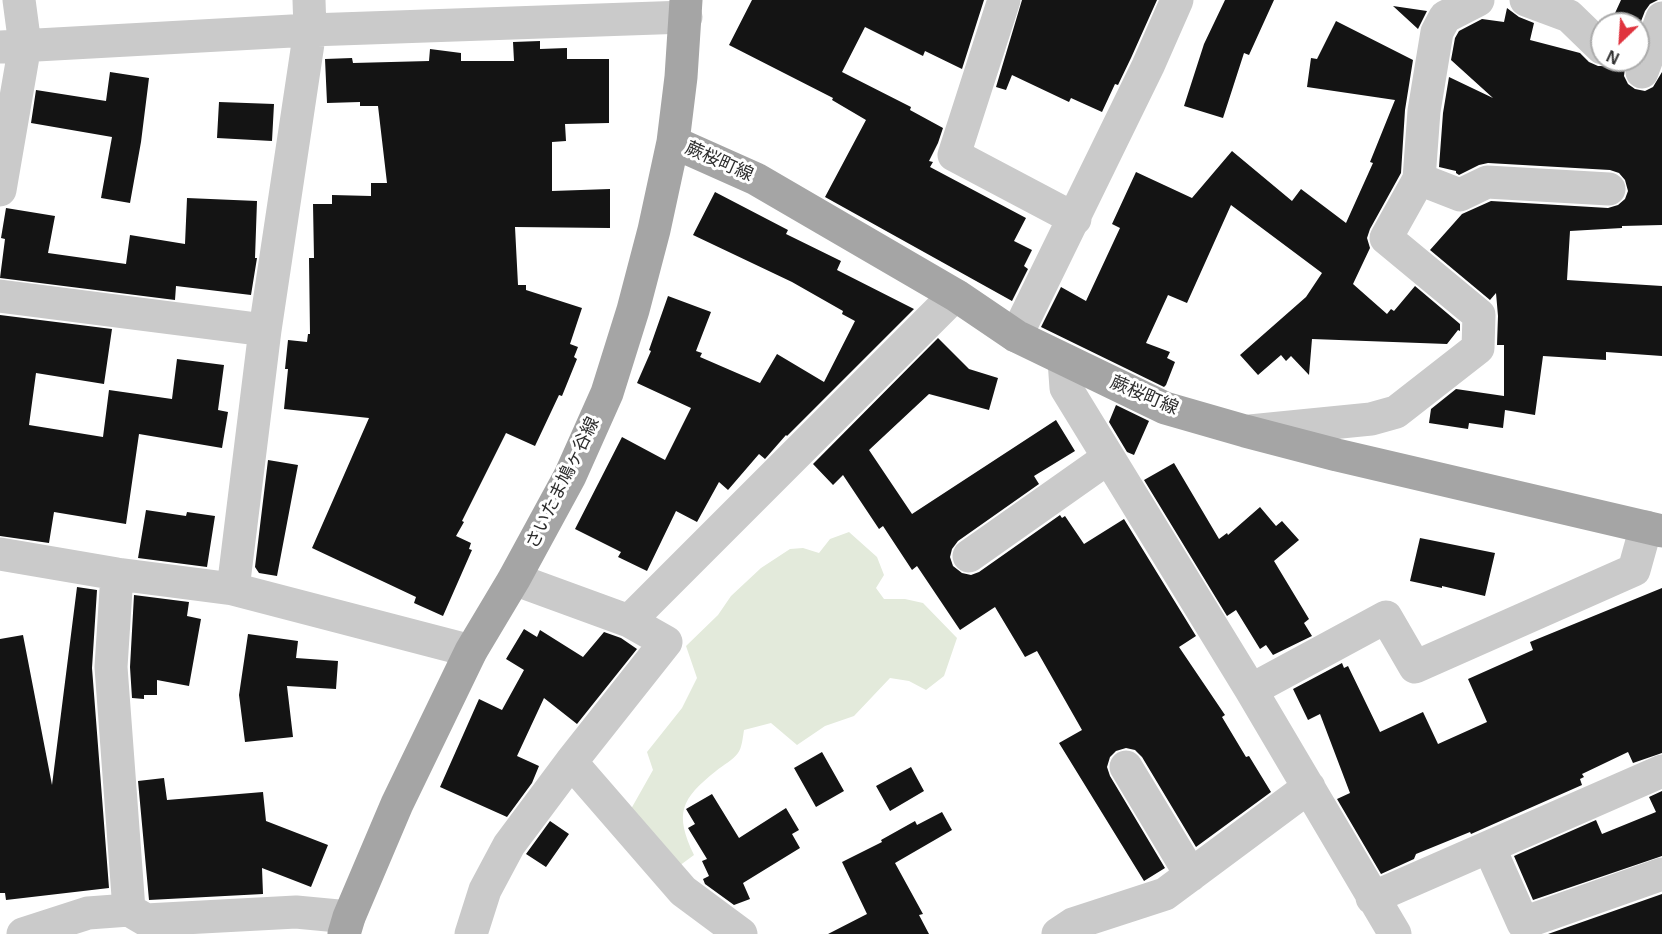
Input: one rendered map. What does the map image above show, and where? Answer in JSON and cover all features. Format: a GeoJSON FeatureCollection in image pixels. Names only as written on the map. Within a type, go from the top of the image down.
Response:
{"type":"FeatureCollection","features":[{"type":"Feature","properties":{"kind":"main road","name":"さいたま鳩ヶ谷線"},"geometry":{"type":"LineString","coordinates":[[346,925],[397,804],[471,651],[514,579],[570,476],[607,393],[633,310],[654,230],[673,142],[686,8]]}},
{"type":"Feature","properties":{"kind":"main road","name":"蕨桜町線"},"geometry":{"type":"LineString","coordinates":[[673,142],[756,179],[955,295],[1016,336],[1165,408],[1245,431],[1654,529]]}},
{"type":"Feature","properties":{"kind":"street"},"geometry":{"type":"LineString","coordinates":[[0,190],[12,46],[19,0]]}},
{"type":"Feature","properties":{"kind":"street"},"geometry":{"type":"LineString","coordinates":[[1004,0],[954,155],[1075,219]]}},
{"type":"Feature","properties":{"kind":"street"},"geometry":{"type":"LineString","coordinates":[[1016,336],[1075,219],[1178,0]]}},
{"type":"Feature","properties":{"kind":"street"},"geometry":{"type":"LineString","coordinates":[[1245,431],[1371,418],[1396,412],[1478,348],[1479,315],[1386,238],[1419,179],[1424,111],[1437,32],[1445,17],[1478,0]]}},
{"type":"Feature","properties":{"kind":"street"},"geometry":{"type":"LineString","coordinates":[[1526,0],[1569,16],[1590,36]]}},
{"type":"Feature","properties":{"kind":"street"},"geometry":{"type":"LineString","coordinates":[[12,46],[309,15],[686,8]]}},
{"type":"Feature","properties":{"kind":"street"},"geometry":{"type":"LineString","coordinates":[[233,589],[265,330],[309,15]]}},
{"type":"Feature","properties":{"kind":"street"},"geometry":{"type":"LineString","coordinates":[[1650,47],[1662,18]]}},
{"type":"Feature","properties":{"kind":"street"},"geometry":{"type":"LineString","coordinates":[[1419,179],[1460,195],[1487,182],[1609,189]]}},
{"type":"Feature","properties":{"kind":"street"},"geometry":{"type":"LineString","coordinates":[[629,621],[955,295]]}},
{"type":"Feature","properties":{"kind":"street"},"geometry":{"type":"LineString","coordinates":[[0,296],[265,330]]}},
{"type":"Feature","properties":{"kind":"street"},"geometry":{"type":"LineString","coordinates":[[1064,360],[1066,388],[1251,690],[1395,934]]}},
{"type":"Feature","properties":{"kind":"street"},"geometry":{"type":"LineString","coordinates":[[969,556],[1108,458]]}},
{"type":"Feature","properties":{"kind":"street"},"geometry":{"type":"LineString","coordinates":[[1251,690],[1386,617],[1415,667],[1635,570],[1654,529]]}},
{"type":"Feature","properties":{"kind":"street"},"geometry":{"type":"LineString","coordinates":[[0,554],[117,574],[233,589],[471,651]]}},
{"type":"Feature","properties":{"kind":"street"},"geometry":{"type":"LineString","coordinates":[[117,574],[111,667],[129,910]]}},
{"type":"Feature","properties":{"kind":"street"},"geometry":{"type":"LineString","coordinates":[[471,934],[486,890],[509,845],[666,642],[629,621],[514,579]]}},
{"type":"Feature","properties":{"kind":"street"},"geometry":{"type":"LineString","coordinates":[[571,762],[683,891],[741,934]]}},
{"type":"Feature","properties":{"kind":"street"},"geometry":{"type":"LineString","coordinates":[[1126,767],[1191,876]]}},
{"type":"Feature","properties":{"kind":"street"},"geometry":{"type":"LineString","coordinates":[[1372,898],[1662,771]]}},
{"type":"Feature","properties":{"kind":"street"},"geometry":{"type":"LineString","coordinates":[[1058,934],[1073,924],[1165,894],[1309,787]]}},
{"type":"Feature","properties":{"kind":"street"},"geometry":{"type":"LineString","coordinates":[[1489,847],[1523,923],[1662,874]]}},
{"type":"Feature","properties":{"kind":"street"},"geometry":{"type":"LineString","coordinates":[[23,934],[88,913],[129,910],[146,920],[296,912],[346,925]]}},
{"type":"Feature","properties":{"kind":"green space"},"geometry":{"type":"Polygon","coordinates":[[[849,532],[877,557],[884,575],[876,588],[884,599],[905,599],[923,603],[957,638],[944,676],[926,690],[909,681],[890,678],[854,716],[825,726],[797,745],[771,723],[744,730],[738,753],[704,781],[688,799],[684,808],[684,828],[694,855],[679,866],[631,809],[653,770],[647,752],[682,708],[697,678],[686,646],[718,615],[731,596],[761,568],[790,549],[803,548],[819,553],[830,539],[849,532]]]}},
{"type":"Feature","properties":{"kind":"building"},"geometry":{"type":"Polygon","coordinates":[[[752,0],[984,0],[962,69],[925,51],[923,56],[865,27],[842,72],[911,107],[910,110],[943,128],[929,161],[933,162],[930,167],[1026,218],[1014,241],[1032,250],[1024,266],[1028,269],[1012,301],[825,197],[866,120],[832,100],[833,98],[729,45],[752,0]]]}},
{"type":"Feature","properties":{"kind":"building"},"geometry":{"type":"Polygon","coordinates":[[[1022,0],[1157,0],[1118,85],[1115,84],[1102,112],[1071,98],[1069,102],[1012,75],[1006,90],[996,87],[1022,0]]]}},
{"type":"Feature","properties":{"kind":"building"},"geometry":{"type":"Polygon","coordinates":[[[1225,0],[1274,0],[1249,55],[1244,53],[1223,118],[1184,106],[1204,44],[1225,0]]]}},
{"type":"Feature","properties":{"kind":"building"},"geometry":{"type":"Polygon","coordinates":[[[1621,0],[1658,0],[1650,4],[1645,12],[1616,12],[1621,0]]]}},
{"type":"Feature","properties":{"kind":"building"},"geometry":{"type":"Polygon","coordinates":[[[1393,6],[1427,11],[1418,29],[1393,6]]]}},
{"type":"Feature","properties":{"kind":"building"},"geometry":{"type":"Polygon","coordinates":[[[1507,8],[1519,17],[1534,23],[1530,40],[1580,53],[1590,62],[1590,72],[1624,72],[1628,84],[1635,89],[1645,91],[1653,87],[1662,72],[1662,225],[1570,231],[1567,280],[1662,286],[1662,356],[1606,352],[1606,360],[1543,356],[1535,415],[1505,410],[1503,428],[1469,423],[1468,429],[1429,423],[1431,409],[1456,389],[1504,396],[1504,345],[1497,345],[1496,293],[1490,300],[1430,250],[1462,214],[1491,201],[1608,208],[1618,205],[1625,199],[1628,191],[1625,180],[1619,173],[1610,170],[1488,163],[1459,175],[1456,171],[1439,167],[1443,113],[1449,77],[1493,98],[1451,60],[1455,38],[1459,31],[1482,19],[1504,22],[1507,8]]]}},
{"type":"Feature","properties":{"kind":"building"},"geometry":{"type":"Polygon","coordinates":[[[1336,21],[1413,60],[1405,110],[1401,173],[1370,229],[1367,238],[1370,248],[1353,284],[1387,314],[1391,309],[1394,311],[1415,286],[1460,324],[1460,331],[1458,330],[1447,344],[1312,339],[1309,375],[1291,356],[1286,361],[1281,355],[1258,375],[1240,355],[1306,297],[1322,273],[1231,205],[1187,303],[1168,295],[1146,343],[1170,352],[1167,358],[1175,362],[1164,387],[1041,327],[1061,287],[1086,301],[1120,228],[1112,224],[1136,172],[1192,198],[1232,151],[1292,201],[1301,189],[1346,223],[1373,163],[1370,162],[1395,100],[1307,87],[1311,58],[1317,59],[1336,21]]]}},
{"type":"Feature","properties":{"kind":"building"},"geometry":{"type":"Polygon","coordinates":[[[540,41],[540,49],[567,48],[567,59],[609,59],[609,123],[565,124],[566,141],[552,142],[552,191],[610,189],[610,228],[515,227],[518,285],[526,285],[526,290],[582,308],[570,344],[578,347],[574,357],[577,359],[562,396],[559,395],[535,446],[506,433],[456,536],[471,543],[469,549],[472,550],[443,616],[414,603],[416,597],[312,548],[369,418],[284,409],[288,340],[307,342],[308,334],[310,334],[309,258],[314,258],[313,204],[332,204],[332,195],[371,196],[371,183],[387,183],[378,106],[360,106],[360,102],[327,103],[325,59],[352,58],[353,63],[429,61],[430,49],[461,53],[461,61],[514,61],[513,42],[540,41]]]}},
{"type":"Feature","properties":{"kind":"building"},"geometry":{"type":"Polygon","coordinates":[[[110,72],[149,78],[130,203],[101,198],[112,137],[31,123],[36,90],[106,101],[110,72]]]}},
{"type":"Feature","properties":{"kind":"building"},"geometry":{"type":"Polygon","coordinates":[[[219,102],[274,104],[272,141],[217,138],[219,102]]]}},
{"type":"Feature","properties":{"kind":"building"},"geometry":{"type":"Polygon","coordinates":[[[715,192],[788,230],[786,234],[841,261],[837,270],[914,309],[786,435],[765,459],[759,454],[728,490],[719,482],[697,522],[676,511],[647,571],[618,557],[621,552],[575,529],[622,437],[665,460],[691,408],[637,383],[651,351],[649,350],[668,296],[711,312],[696,351],[702,353],[700,357],[760,383],[777,354],[824,382],[855,321],[842,314],[843,311],[792,282],[693,235],[715,192]]]}},
{"type":"Feature","properties":{"kind":"building"},"geometry":{"type":"Polygon","coordinates":[[[187,198],[257,201],[255,258],[257,258],[251,295],[176,286],[175,300],[0,278],[5,239],[1,238],[6,208],[55,216],[48,253],[126,264],[130,235],[185,244],[187,198]]]}},
{"type":"Feature","properties":{"kind":"building"},"geometry":{"type":"Polygon","coordinates":[[[0,315],[112,329],[104,384],[36,373],[29,425],[103,437],[109,390],[172,399],[177,359],[224,365],[218,410],[228,412],[222,448],[139,434],[126,524],[54,512],[49,543],[0,536],[0,315]]]}},
{"type":"Feature","properties":{"kind":"building"},"geometry":{"type":"Polygon","coordinates":[[[938,338],[969,369],[998,378],[989,410],[929,394],[869,450],[912,514],[1056,420],[1075,451],[1034,476],[1039,484],[958,541],[950,557],[953,566],[962,573],[971,575],[979,572],[1060,515],[1062,518],[1065,516],[1084,544],[1124,519],[1196,636],[1179,647],[1225,715],[1222,717],[1271,792],[1196,847],[1142,757],[1135,750],[1126,748],[1116,751],[1110,757],[1107,767],[1110,776],[1165,868],[1144,881],[1059,743],[1082,730],[1037,651],[1025,657],[995,607],[960,630],[917,566],[912,570],[883,526],[879,529],[843,475],[833,485],[813,464],[938,338]]]}},
{"type":"Feature","properties":{"kind":"building"},"geometry":{"type":"Polygon","coordinates":[[[1116,405],[1149,421],[1134,455],[1127,452],[1109,422],[1116,405]]]}},
{"type":"Feature","properties":{"kind":"building"},"geometry":{"type":"Polygon","coordinates":[[[268,460],[298,465],[277,576],[259,573],[255,567],[268,460]]]}},
{"type":"Feature","properties":{"kind":"building"},"geometry":{"type":"Polygon","coordinates":[[[1174,463],[1219,539],[1227,533],[1228,535],[1260,507],[1276,526],[1282,521],[1299,540],[1274,561],[1309,619],[1304,623],[1312,636],[1273,655],[1266,645],[1260,649],[1236,610],[1227,616],[1144,480],[1174,463]]]}},
{"type":"Feature","properties":{"kind":"building"},"geometry":{"type":"Polygon","coordinates":[[[146,510],[186,516],[187,512],[215,516],[207,567],[138,558],[146,510]]]}},
{"type":"Feature","properties":{"kind":"building"},"geometry":{"type":"Polygon","coordinates":[[[1420,538],[1495,553],[1485,596],[1410,581],[1420,538]]]}},
{"type":"Feature","properties":{"kind":"building"},"geometry":{"type":"Polygon","coordinates":[[[77,587],[97,590],[92,668],[109,888],[6,900],[5,893],[0,893],[0,639],[23,635],[52,785],[77,587]]]}},
{"type":"Feature","properties":{"kind":"building"},"geometry":{"type":"Polygon","coordinates":[[[1662,588],[1662,753],[1633,763],[1628,752],[1582,774],[1584,777],[1580,779],[1582,785],[1471,834],[1470,832],[1416,854],[1414,859],[1381,874],[1337,799],[1350,793],[1320,714],[1308,720],[1293,689],[1342,663],[1344,668],[1348,666],[1380,732],[1423,712],[1438,744],[1487,722],[1468,679],[1533,650],[1530,642],[1662,588]]]}},
{"type":"Feature","properties":{"kind":"building"},"geometry":{"type":"Polygon","coordinates":[[[134,595],[189,602],[187,616],[201,619],[189,686],[157,680],[157,695],[144,695],[144,699],[132,698],[130,667],[134,595]]]}},
{"type":"Feature","properties":{"kind":"building"},"geometry":{"type":"Polygon","coordinates":[[[524,629],[537,637],[540,630],[583,657],[604,632],[621,638],[637,649],[577,724],[544,698],[517,756],[539,766],[532,783],[507,817],[440,787],[479,699],[502,710],[524,670],[506,659],[524,629]]]}},
{"type":"Feature","properties":{"kind":"building"},"geometry":{"type":"Polygon","coordinates":[[[248,634],[298,641],[296,658],[338,661],[336,689],[287,686],[293,737],[245,742],[239,695],[248,634]]]}},
{"type":"Feature","properties":{"kind":"building"},"geometry":{"type":"Polygon","coordinates":[[[822,752],[844,791],[816,807],[794,768],[822,752]]]}},
{"type":"Feature","properties":{"kind":"building"},"geometry":{"type":"Polygon","coordinates":[[[911,767],[924,791],[890,811],[876,786],[911,767]]]}},
{"type":"Feature","properties":{"kind":"building"},"geometry":{"type":"Polygon","coordinates":[[[164,778],[167,800],[263,792],[266,821],[328,845],[311,887],[262,868],[263,894],[149,900],[138,781],[164,778]]]}},
{"type":"Feature","properties":{"kind":"building"},"geometry":{"type":"Polygon","coordinates":[[[1662,791],[1662,856],[1533,900],[1514,856],[1596,820],[1602,834],[1656,812],[1649,797],[1662,791]]]}},
{"type":"Feature","properties":{"kind":"building"},"geometry":{"type":"Polygon","coordinates":[[[712,794],[739,838],[786,808],[799,830],[792,834],[800,848],[743,883],[750,899],[734,905],[705,884],[703,879],[709,876],[702,861],[707,859],[688,828],[695,824],[686,809],[712,794]]]}},
{"type":"Feature","properties":{"kind":"building"},"geometry":{"type":"Polygon","coordinates":[[[942,812],[952,830],[895,863],[923,914],[919,915],[929,934],[828,934],[867,914],[842,862],[882,842],[881,840],[915,821],[917,825],[942,812]]]}},
{"type":"Feature","properties":{"kind":"building"},"geometry":{"type":"Polygon","coordinates":[[[550,821],[569,834],[546,867],[526,854],[550,821]]]}},
{"type":"Feature","properties":{"kind":"building"},"geometry":{"type":"Polygon","coordinates":[[[1662,894],[1662,934],[1548,934],[1662,894]]]}}]}
